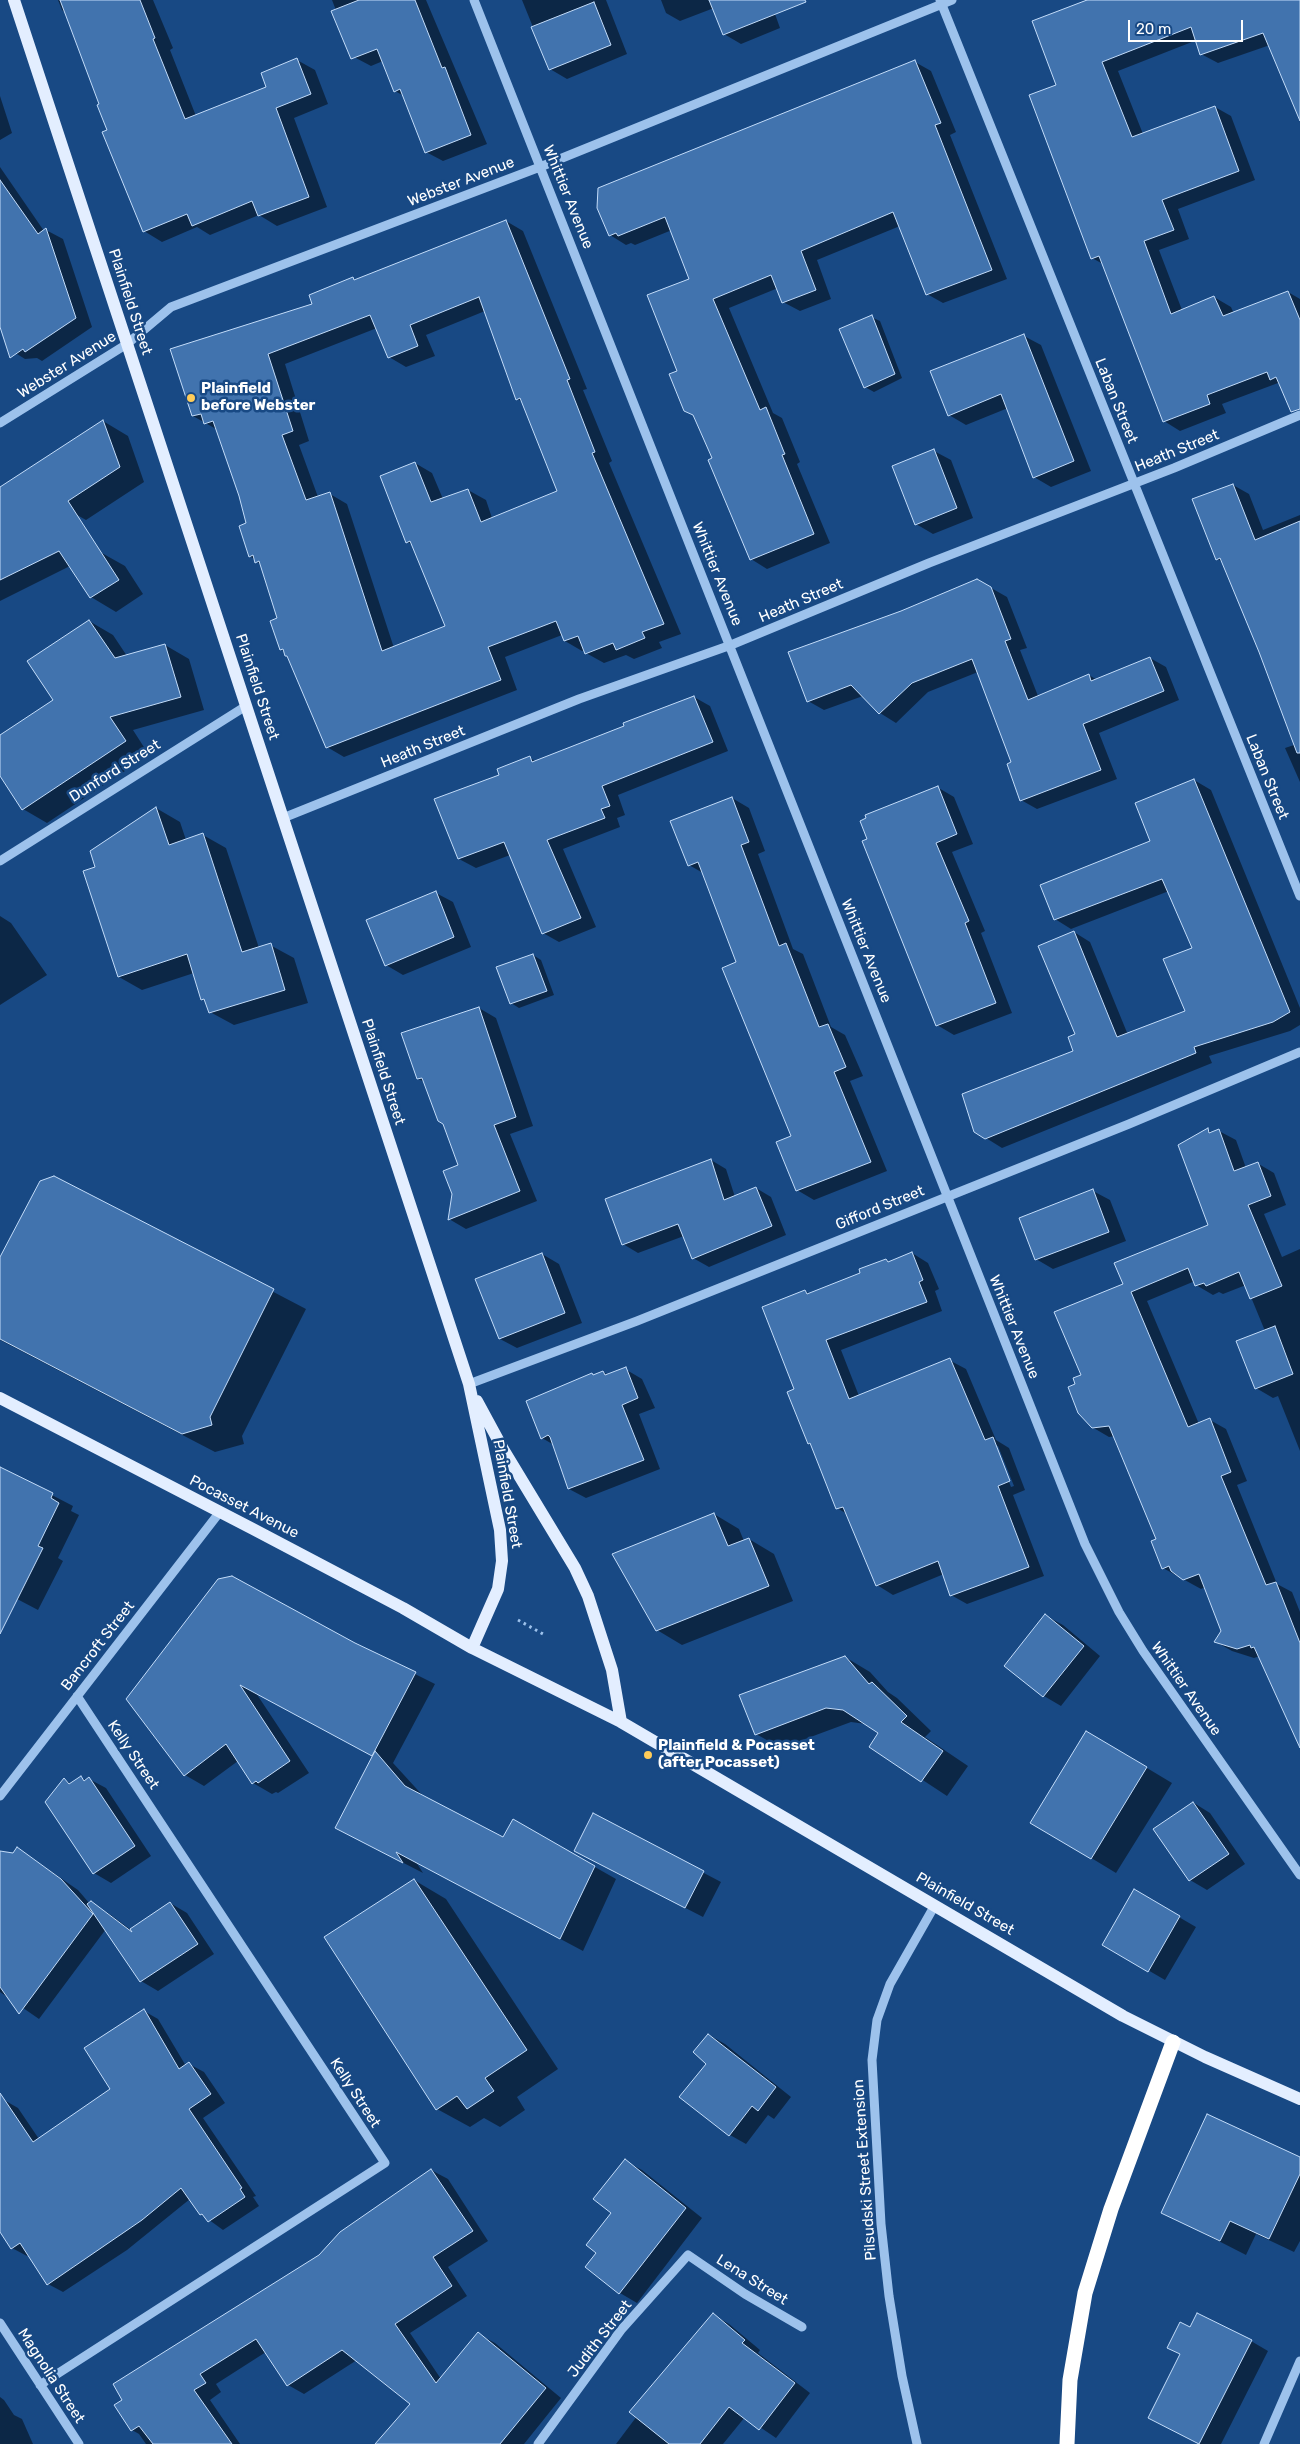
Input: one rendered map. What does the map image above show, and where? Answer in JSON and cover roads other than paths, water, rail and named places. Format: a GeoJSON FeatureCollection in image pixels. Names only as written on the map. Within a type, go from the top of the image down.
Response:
{"type":"FeatureCollection","features":[{"type":"Feature","properties":{"kind":"highway"},"geometry":{"type":"LineString","coordinates":[[1067,2444],[1070,2380],[1084,2293],[1111,2209],[1173,2042]]}},
{"type":"Feature","properties":{"kind":"main road","name":"Plainfield Street"},"geometry":{"type":"LineString","coordinates":[[14,0],[469,1384],[500,1530],[502,1561],[498,1589],[472,1648],[621,1722],[1115,2011],[1173,2042],[1300,2098]]}},
{"type":"Feature","properties":{"kind":"main road","name":"Plainfield Street"},"geometry":{"type":"LineString","coordinates":[[469,1384],[503,1449],[575,1568],[588,1596],[612,1670],[621,1722]]}},
{"type":"Feature","properties":{"kind":"main road","name":"Pocasset Avenue"},"geometry":{"type":"LineString","coordinates":[[0,1398],[404,1608],[472,1648]]}},
{"type":"Feature","properties":{"kind":"street","name":"Whittier Avenue"},"geometry":{"type":"LineString","coordinates":[[474,0],[1085,1544],[1119,1612],[1143,1651],[1300,1875]]}},
{"type":"Feature","properties":{"kind":"street","name":"Webster Avenue"},"geometry":{"type":"LineString","coordinates":[[0,423],[127,344],[171,307],[540,167],[940,2],[952,0]]}},
{"type":"Feature","properties":{"kind":"street","name":"Laban Street"},"geometry":{"type":"LineString","coordinates":[[940,2],[1300,896]]}},
{"type":"Feature","properties":{"kind":"street","name":"Heath Street"},"geometry":{"type":"LineString","coordinates":[[283,818],[579,699],[731,646],[929,563],[1134,484],[1300,415]]}},
{"type":"Feature","properties":{"kind":"street","name":"Dunford Street"},"geometry":{"type":"LineString","coordinates":[[0,861],[246,706]]}},
{"type":"Feature","properties":{"kind":"street","name":"Gifford Street"},"geometry":{"type":"LineString","coordinates":[[469,1384],[637,1321],[1129,1124],[1300,1052]]}},
{"type":"Feature","properties":{"kind":"street","name":"Bancroft Street"},"geometry":{"type":"LineString","coordinates":[[0,1796],[219,1513]]}},
{"type":"Feature","properties":{"kind":"street","name":"Kelly Street"},"geometry":{"type":"LineString","coordinates":[[40,2385],[385,2163],[77,1696]]}},
{"type":"Feature","properties":{"kind":"street","name":"Pilsudski Street Extension"},"geometry":{"type":"LineString","coordinates":[[917,2444],[902,2376],[889,2296],[881,2224],[872,2060],[877,2020],[890,1984],[935,1905]]}},
{"type":"Feature","properties":{"kind":"street","name":"Lena Street"},"geometry":{"type":"LineString","coordinates":[[688,2255],[746,2294],[802,2326]]}},
{"type":"Feature","properties":{"kind":"street","name":"Judith Street"},"geometry":{"type":"LineString","coordinates":[[538,2444],[621,2330],[688,2255]]}},
{"type":"Feature","properties":{"kind":"street","name":"Magnolia Street"},"geometry":{"type":"LineString","coordinates":[[0,2323],[80,2444]]}},
{"type":"Feature","properties":{"kind":"street"},"geometry":{"type":"LineString","coordinates":[[1264,2444],[1300,2361]]}},
{"type":"Feature","properties":{"kind":"place","name":"Plainfield before Webster"},"geometry":{"type":"Point","coordinates":[191,398]}},
{"type":"Feature","properties":{"kind":"place","name":"Plainfield & Pocasset (after Pocasset)"},"geometry":{"type":"Point","coordinates":[648,1755]}}]}
